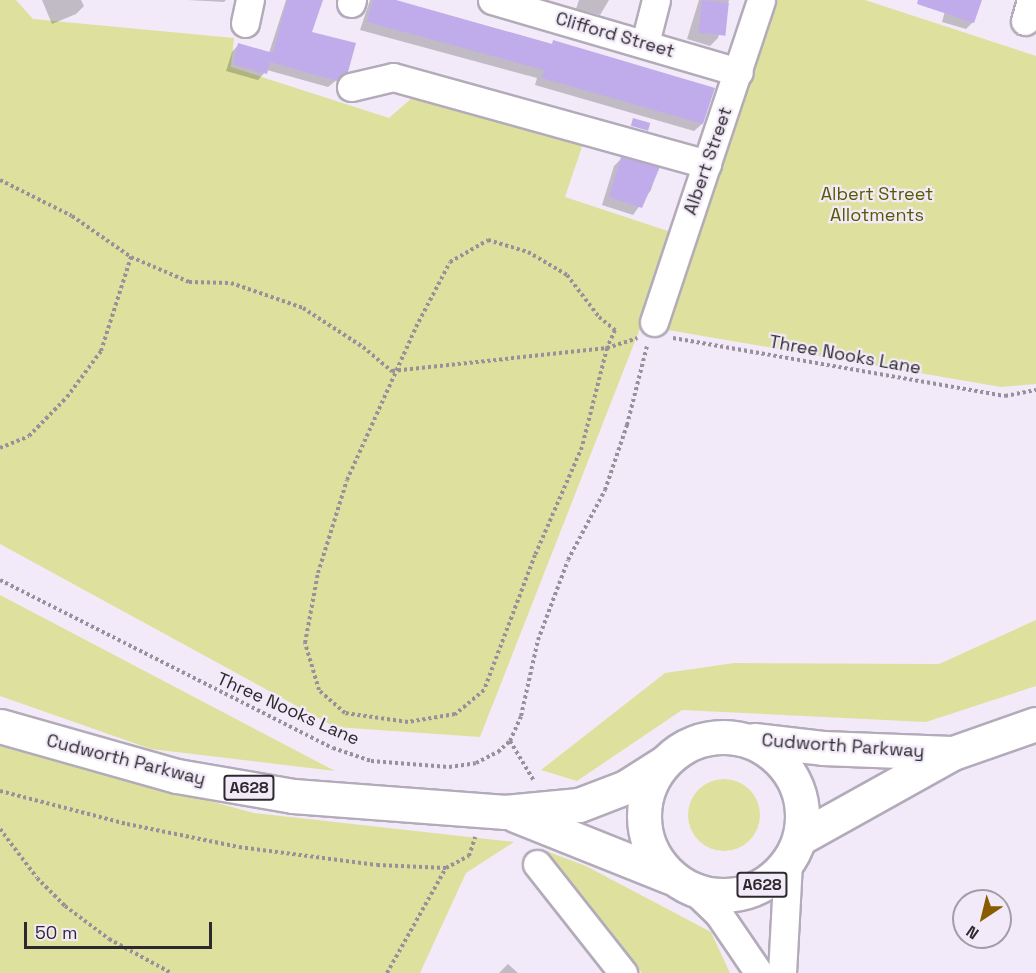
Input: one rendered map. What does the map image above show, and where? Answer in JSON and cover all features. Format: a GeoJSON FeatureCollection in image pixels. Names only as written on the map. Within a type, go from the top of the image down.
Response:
{"type":"FeatureCollection","features":[{"type":"Feature","properties":{"kind":"highway","name":"Cudworth Parkway"},"geometry":{"type":"LineString","coordinates":[[494,811],[575,836],[683,884],[722,896],[747,892],[770,881],[794,850],[953,753],[1036,724]]}},
{"type":"Feature","properties":{"kind":"highway","name":"Cudworth Parkway"},"geometry":{"type":"LineString","coordinates":[[0,726],[177,776],[293,796],[494,811],[579,805],[626,787],[662,764],[683,747],[708,738],[734,737],[823,748],[953,753]]}},
{"type":"Feature","properties":{"kind":"highway","name":"Cudworth Parkway"},"geometry":{"type":"LineString","coordinates":[[734,737],[760,746],[782,762],[796,785],[802,812],[794,850]]}},
{"type":"Feature","properties":{"kind":"highway","name":"Cudworth Parkway"},"geometry":{"type":"LineString","coordinates":[[662,764],[649,785],[643,810],[644,826],[655,858],[683,884]]}},
{"type":"Feature","properties":{"kind":"street","name":"Clifford Street"},"geometry":{"type":"LineString","coordinates":[[492,0],[555,8],[645,43],[739,72]]}},
{"type":"Feature","properties":{"kind":"street"},"geometry":{"type":"LineString","coordinates":[[645,43],[656,0]]}},
{"type":"Feature","properties":{"kind":"street","name":"Albert Street"},"geometry":{"type":"LineString","coordinates":[[652,328],[739,72],[761,0]]}},
{"type":"Feature","properties":{"kind":"street"},"geometry":{"type":"LineString","coordinates":[[351,87],[393,77],[708,164]]}},
{"type":"Feature","properties":{"kind":"street"},"geometry":{"type":"LineString","coordinates":[[782,973],[794,850]]}},
{"type":"Feature","properties":{"kind":"street"},"geometry":{"type":"LineString","coordinates":[[537,864],[623,973]]}},
{"type":"Feature","properties":{"kind":"street"},"geometry":{"type":"LineString","coordinates":[[683,884],[718,913],[759,973]]}},
{"type":"Feature","properties":{"kind":"path"},"geometry":{"type":"LineString","coordinates":[[0,180],[72,216],[131,256],[189,282],[231,283],[303,308],[396,370],[607,348],[652,328]]}},
{"type":"Feature","properties":{"kind":"path"},"geometry":{"type":"LineString","coordinates":[[488,240],[528,252],[567,275],[599,317],[615,330],[607,348],[582,447],[535,555],[484,690],[455,714],[408,722],[345,713],[319,690],[305,643],[318,573],[347,480],[396,370],[450,262],[488,240]]}},
{"type":"Feature","properties":{"kind":"path"},"geometry":{"type":"LineString","coordinates":[[0,448],[29,436],[67,397],[101,351],[131,256]]}},
{"type":"Feature","properties":{"kind":"path"},"geometry":{"type":"LineString","coordinates":[[539,807],[534,779],[510,741],[522,716],[538,640],[568,560],[605,490],[624,435],[652,328]]}},
{"type":"Feature","properties":{"kind":"path","name":"Three Nooks Lane"},"geometry":{"type":"LineString","coordinates":[[652,328],[1005,396],[1036,390]]}},
{"type":"Feature","properties":{"kind":"path","name":"Three Nooks Lane"},"geometry":{"type":"LineString","coordinates":[[0,580],[264,717],[333,748],[371,761],[449,767],[476,763],[498,752],[510,741]]}},
{"type":"Feature","properties":{"kind":"path"},"geometry":{"type":"LineString","coordinates":[[0,791],[127,824],[239,847],[377,865],[446,868],[469,856],[494,811]]}},
{"type":"Feature","properties":{"kind":"path"},"geometry":{"type":"LineString","coordinates":[[0,829],[37,878],[65,906],[109,939],[171,973]]}},
{"type":"Feature","properties":{"kind":"path"},"geometry":{"type":"LineString","coordinates":[[387,973],[446,868]]}},
{"type":"Feature","properties":{"kind":"green space"},"geometry":{"type":"Polygon","coordinates":[[[0,0],[16,0],[33,19],[234,38],[231,67],[389,118],[421,90],[585,138],[565,197],[677,234],[480,737],[335,727],[0,544],[0,0]]]}},
{"type":"Feature","properties":{"kind":"green space","name":"Albert Street Allotments"},"geometry":{"type":"Polygon","coordinates":[[[778,0],[865,0],[1036,56],[1036,384],[1001,387],[668,330],[778,0]]]}},
{"type":"Feature","properties":{"kind":"green space"},"geometry":{"type":"Polygon","coordinates":[[[0,595],[335,771],[151,749],[0,696],[0,595]]]}},
{"type":"Feature","properties":{"kind":"green space"},"geometry":{"type":"Polygon","coordinates":[[[1036,620],[1036,686],[926,722],[682,710],[577,781],[541,770],[665,673],[734,663],[939,664],[1036,620]]]}},
{"type":"Feature","properties":{"kind":"green space"},"geometry":{"type":"Polygon","coordinates":[[[0,744],[254,813],[514,842],[466,873],[420,973],[0,973],[0,744]]]}},
{"type":"Feature","properties":{"kind":"green space"},"geometry":{"type":"Polygon","coordinates":[[[724,779],[744,785],[754,795],[760,815],[754,835],[744,845],[724,851],[704,845],[694,835],[688,815],[694,795],[704,785],[724,779]]]}},
{"type":"Feature","properties":{"kind":"green space"},"geometry":{"type":"Polygon","coordinates":[[[546,851],[586,866],[711,932],[730,973],[642,973],[546,851]]]}},
{"type":"Feature","properties":{"kind":"building"},"geometry":{"type":"Polygon","coordinates":[[[287,0],[323,0],[312,32],[356,43],[348,72],[337,81],[270,62],[267,74],[233,64],[238,43],[273,53],[287,0]]]}},
{"type":"Feature","properties":{"kind":"building"},"geometry":{"type":"Polygon","coordinates":[[[373,0],[396,0],[552,44],[553,40],[715,88],[703,124],[542,78],[544,70],[367,22],[373,0]]]}},
{"type":"Feature","properties":{"kind":"building"},"geometry":{"type":"Polygon","coordinates":[[[702,0],[729,3],[725,36],[699,33],[702,0]]]}},
{"type":"Feature","properties":{"kind":"building"},"geometry":{"type":"Polygon","coordinates":[[[918,0],[982,0],[974,23],[917,4],[918,0]]]}},
{"type":"Feature","properties":{"kind":"building"},"geometry":{"type":"Polygon","coordinates":[[[633,118],[650,123],[648,131],[631,126],[633,118]]]}},
{"type":"Feature","properties":{"kind":"building"},"geometry":{"type":"Polygon","coordinates":[[[621,157],[660,167],[642,208],[609,197],[621,157]]]}}]}
